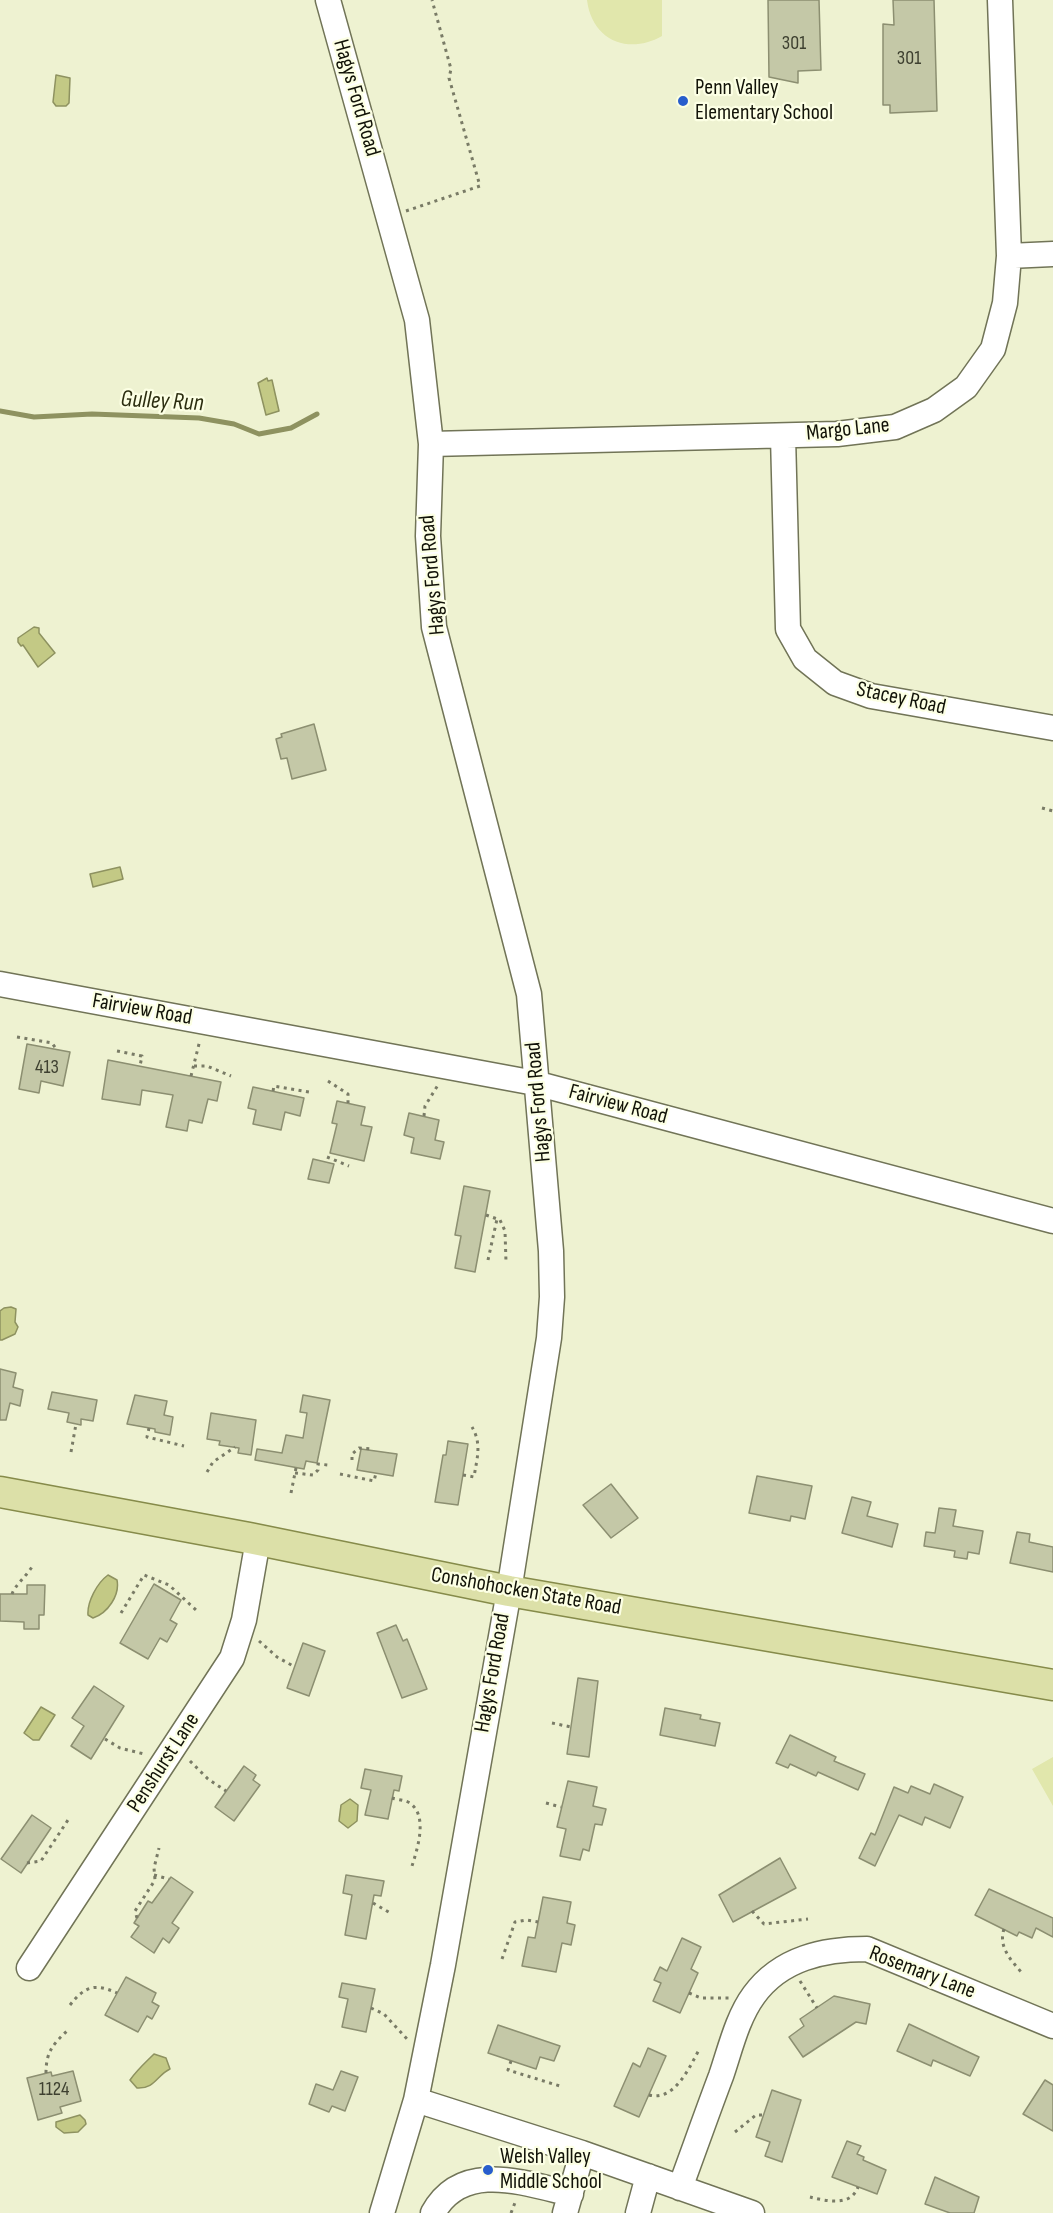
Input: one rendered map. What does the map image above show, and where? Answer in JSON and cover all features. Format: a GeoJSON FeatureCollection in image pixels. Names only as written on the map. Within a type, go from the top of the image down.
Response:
{"type":"FeatureCollection","features":[{"type":"Feature","properties":{"kind":"main road","name":"Conshohocken State Road"},"geometry":{"type":"LineString","coordinates":[[0,1492],[258,1540],[509,1591],[1053,1684]]}},
{"type":"Feature","properties":{"kind":"street","name":"Hagys Ford Road"},"geometry":{"type":"LineString","coordinates":[[328,0],[417,320],[431,444],[428,536],[434,627],[529,994],[535,1083],[545,1170],[552,1297],[549,1338],[509,1591],[427,2048],[416,2100],[382,2213]]}},
{"type":"Feature","properties":{"kind":"street","name":"Margo Lane"},"geometry":{"type":"LineString","coordinates":[[431,444],[783,436],[895,427],[934,410],[966,387],[993,349],[1005,303],[1009,256],[1000,0]]}},
{"type":"Feature","properties":{"kind":"street"},"geometry":{"type":"LineString","coordinates":[[1009,256],[1053,254]]}},
{"type":"Feature","properties":{"kind":"street","name":"Stacey Road"},"geometry":{"type":"LineString","coordinates":[[783,436],[788,629],[805,659],[835,683],[871,696],[1053,728]]}},
{"type":"Feature","properties":{"kind":"street","name":"Fairview Road"},"geometry":{"type":"LineString","coordinates":[[0,984],[535,1083],[1053,1221]]}},
{"type":"Feature","properties":{"kind":"street","name":"Penshurst Lane"},"geometry":{"type":"LineString","coordinates":[[29,1968],[221,1676],[240,1634],[258,1540]]}},
{"type":"Feature","properties":{"kind":"street","name":"Rosemary Lane"},"geometry":{"type":"LineString","coordinates":[[680,2188],[754,1995],[798,1959],[836,1949],[867,1949],[1053,2026]]}},
{"type":"Feature","properties":{"kind":"street"},"geometry":{"type":"LineString","coordinates":[[416,2100],[648,2176],[680,2188],[700,2204],[752,2213]]}},
{"type":"Feature","properties":{"kind":"street"},"geometry":{"type":"LineString","coordinates":[[433,2213],[453,2190],[472,2181],[483,2179],[504,2180],[568,2204],[582,2153]]}},
{"type":"Feature","properties":{"kind":"street"},"geometry":{"type":"LineString","coordinates":[[638,2213],[648,2176]]}},
{"type":"Feature","properties":{"kind":"path"},"geometry":{"type":"LineString","coordinates":[[406,211],[480,186],[450,78],[451,69],[432,0]]}},
{"type":"Feature","properties":{"kind":"path"},"geometry":{"type":"LineString","coordinates":[[1042,808],[1053,811]]}},
{"type":"Feature","properties":{"kind":"path"},"geometry":{"type":"LineString","coordinates":[[191,1076],[203,1022]]}},
{"type":"Feature","properties":{"kind":"path"},"geometry":{"type":"LineString","coordinates":[[17,1037],[52,1043],[57,1050]]}},
{"type":"Feature","properties":{"kind":"path"},"geometry":{"type":"LineString","coordinates":[[117,1052],[142,1056],[140,1066]]}},
{"type":"Feature","properties":{"kind":"path"},"geometry":{"type":"LineString","coordinates":[[194,1066],[207,1066],[231,1076]]}},
{"type":"Feature","properties":{"kind":"path"},"geometry":{"type":"LineString","coordinates":[[424,1116],[425,1106],[440,1082],[444,1066]]}},
{"type":"Feature","properties":{"kind":"path"},"geometry":{"type":"LineString","coordinates":[[328,1082],[348,1094],[348,1103]]}},
{"type":"Feature","properties":{"kind":"path"},"geometry":{"type":"LineString","coordinates":[[273,1091],[274,1086],[309,1092]]}},
{"type":"Feature","properties":{"kind":"path"},"geometry":{"type":"LineString","coordinates":[[327,1157],[349,1166]]}},
{"type":"Feature","properties":{"kind":"path"},"geometry":{"type":"LineString","coordinates":[[486,1215],[497,1219],[505,1231],[506,1262]]}},
{"type":"Feature","properties":{"kind":"path"},"geometry":{"type":"LineString","coordinates":[[488,1260],[497,1219]]}},
{"type":"Feature","properties":{"kind":"path"},"geometry":{"type":"LineString","coordinates":[[71,1452],[76,1424]]}},
{"type":"Feature","properties":{"kind":"path"},"geometry":{"type":"LineString","coordinates":[[463,1475],[474,1477],[479,1448],[478,1439],[472,1427]]}},
{"type":"Feature","properties":{"kind":"path"},"geometry":{"type":"LineString","coordinates":[[149,1428],[147,1437],[184,1446]]}},
{"type":"Feature","properties":{"kind":"path"},"geometry":{"type":"LineString","coordinates":[[207,1472],[213,1462],[235,1447]]}},
{"type":"Feature","properties":{"kind":"path"},"geometry":{"type":"LineString","coordinates":[[352,1460],[352,1454],[359,1448],[373,1449]]}},
{"type":"Feature","properties":{"kind":"path"},"geometry":{"type":"LineString","coordinates":[[295,1473],[313,1475],[318,1470],[318,1464],[328,1465]]}},
{"type":"Feature","properties":{"kind":"path"},"geometry":{"type":"LineString","coordinates":[[291,1493],[296,1468]]}},
{"type":"Feature","properties":{"kind":"path"},"geometry":{"type":"LineString","coordinates":[[340,1474],[374,1482],[376,1473]]}},
{"type":"Feature","properties":{"kind":"path"},"geometry":{"type":"LineString","coordinates":[[12,1594],[15,1586],[24,1580],[33,1565]]}},
{"type":"Feature","properties":{"kind":"path"},"geometry":{"type":"LineString","coordinates":[[121,1613],[144,1575],[169,1585],[196,1610]]}},
{"type":"Feature","properties":{"kind":"path"},"geometry":{"type":"LineString","coordinates":[[240,1634],[263,1643],[277,1658],[295,1666]]}},
{"type":"Feature","properties":{"kind":"path"},"geometry":{"type":"LineString","coordinates":[[552,1723],[571,1727]]}},
{"type":"Feature","properties":{"kind":"path"},"geometry":{"type":"LineString","coordinates":[[105,1739],[120,1748],[194,1763],[208,1779],[226,1791]]}},
{"type":"Feature","properties":{"kind":"path"},"geometry":{"type":"LineString","coordinates":[[392,1798],[411,1804],[417,1811],[420,1828],[412,1866]]}},
{"type":"Feature","properties":{"kind":"path"},"geometry":{"type":"LineString","coordinates":[[546,1803],[561,1807]]}},
{"type":"Feature","properties":{"kind":"path"},"geometry":{"type":"LineString","coordinates":[[27,1863],[40,1861],[68,1820]]}},
{"type":"Feature","properties":{"kind":"path"},"geometry":{"type":"LineString","coordinates":[[137,1918],[135,1911],[155,1880],[159,1848]]}},
{"type":"Feature","properties":{"kind":"path"},"geometry":{"type":"LineString","coordinates":[[154,1875],[169,1879]]}},
{"type":"Feature","properties":{"kind":"path"},"geometry":{"type":"LineString","coordinates":[[373,1903],[392,1914]]}},
{"type":"Feature","properties":{"kind":"path"},"geometry":{"type":"LineString","coordinates":[[752,1911],[752,1914],[764,1924],[808,1919]]}},
{"type":"Feature","properties":{"kind":"path"},"geometry":{"type":"LineString","coordinates":[[502,1959],[515,1922],[526,1920],[538,1922]]}},
{"type":"Feature","properties":{"kind":"path"},"geometry":{"type":"LineString","coordinates":[[1004,1929],[1001,1939],[1004,1949],[1022,1973]]}},
{"type":"Feature","properties":{"kind":"path"},"geometry":{"type":"LineString","coordinates":[[790,1964],[817,2008]]}},
{"type":"Feature","properties":{"kind":"path"},"geometry":{"type":"LineString","coordinates":[[70,2005],[87,1987],[97,1986],[117,1993]]}},
{"type":"Feature","properties":{"kind":"path"},"geometry":{"type":"LineString","coordinates":[[689,1993],[701,1998],[731,1998],[748,2007]]}},
{"type":"Feature","properties":{"kind":"path"},"geometry":{"type":"LineString","coordinates":[[371,2008],[384,2014],[407,2039],[427,2048]]}},
{"type":"Feature","properties":{"kind":"path"},"geometry":{"type":"LineString","coordinates":[[46,2073],[46,2059],[51,2046],[67,2031]]}},
{"type":"Feature","properties":{"kind":"path"},"geometry":{"type":"LineString","coordinates":[[649,2095],[662,2096],[671,2090],[685,2076],[700,2048]]}},
{"type":"Feature","properties":{"kind":"path"},"geometry":{"type":"LineString","coordinates":[[511,2061],[508,2070],[563,2087]]}},
{"type":"Feature","properties":{"kind":"path"},"geometry":{"type":"LineString","coordinates":[[735,2132],[756,2115],[764,2115]]}},
{"type":"Feature","properties":{"kind":"path"},"geometry":{"type":"LineString","coordinates":[[810,2197],[843,2201],[851,2198],[858,2187]]}},
{"type":"Feature","properties":{"kind":"shaded area"},"geometry":{"type":"Polygon","coordinates":[[[587,0],[662,0],[662,36],[650,42],[637,44],[625,44],[614,40],[596,26],[587,0]]]}},
{"type":"Feature","properties":{"kind":"shaded area"},"geometry":{"type":"Polygon","coordinates":[[[56,75],[70,78],[69,103],[66,106],[56,106],[53,102],[56,75]]]}},
{"type":"Feature","properties":{"kind":"shaded area"},"geometry":{"type":"Polygon","coordinates":[[[267,378],[268,381],[272,380],[279,411],[266,415],[258,383],[267,378]]]}},
{"type":"Feature","properties":{"kind":"shaded area"},"geometry":{"type":"Polygon","coordinates":[[[34,627],[39,628],[39,633],[55,653],[38,667],[23,645],[21,646],[18,642],[18,638],[34,627]]]}},
{"type":"Feature","properties":{"kind":"shaded area"},"geometry":{"type":"Polygon","coordinates":[[[120,867],[123,879],[93,887],[90,874],[120,867]]]}},
{"type":"Feature","properties":{"kind":"shaded area"},"geometry":{"type":"Polygon","coordinates":[[[11,1307],[16,1309],[15,1322],[18,1327],[15,1334],[0,1340],[0,1311],[11,1307]]]}},
{"type":"Feature","properties":{"kind":"shaded area"},"geometry":{"type":"Polygon","coordinates":[[[108,1575],[117,1580],[117,1592],[108,1608],[93,1618],[88,1615],[91,1599],[100,1583],[108,1575]]]}},
{"type":"Feature","properties":{"kind":"shaded area"},"geometry":{"type":"Polygon","coordinates":[[[41,1707],[55,1715],[39,1740],[33,1740],[24,1733],[41,1707]]]}},
{"type":"Feature","properties":{"kind":"shaded area"},"geometry":{"type":"Polygon","coordinates":[[[1053,1757],[1053,1806],[1032,1769],[1053,1757]]]}},
{"type":"Feature","properties":{"kind":"shaded area"},"geometry":{"type":"Polygon","coordinates":[[[350,1799],[358,1805],[357,1821],[348,1828],[339,1821],[341,1805],[350,1799]]]}},
{"type":"Feature","properties":{"kind":"shaded area"},"geometry":{"type":"Polygon","coordinates":[[[154,2054],[166,2058],[170,2069],[152,2084],[137,2088],[130,2080],[154,2054]]]}},
{"type":"Feature","properties":{"kind":"shaded area"},"geometry":{"type":"Polygon","coordinates":[[[80,2115],[86,2124],[78,2132],[64,2133],[56,2127],[56,2122],[80,2115]]]}},
{"type":"Feature","properties":{"kind":"building","name":"Penn Valley Elementary School"},"geometry":{"type":"Polygon","coordinates":[[[768,0],[819,0],[821,70],[798,71],[798,83],[769,77],[768,0]]]}},
{"type":"Feature","properties":{"kind":"building","name":"Penn Valley Elementary School"},"geometry":{"type":"Polygon","coordinates":[[[893,0],[934,0],[937,111],[890,113],[890,105],[883,105],[883,24],[894,25],[893,0]]]}},
{"type":"Feature","properties":{"kind":"building"},"geometry":{"type":"Polygon","coordinates":[[[314,724],[326,770],[292,779],[287,758],[281,759],[276,739],[282,737],[281,734],[314,724]]]}},
{"type":"Feature","properties":{"kind":"building"},"geometry":{"type":"Polygon","coordinates":[[[27,1044],[70,1052],[63,1086],[41,1081],[39,1093],[19,1089],[27,1044]]]}},
{"type":"Feature","properties":{"kind":"building"},"geometry":{"type":"Polygon","coordinates":[[[108,1060],[221,1082],[217,1101],[208,1099],[202,1123],[189,1120],[187,1131],[166,1127],[173,1095],[142,1090],[140,1105],[102,1099],[108,1060]]]}},
{"type":"Feature","properties":{"kind":"building"},"geometry":{"type":"Polygon","coordinates":[[[253,1087],[304,1098],[300,1116],[285,1112],[281,1130],[253,1124],[256,1110],[248,1108],[253,1087]]]}},
{"type":"Feature","properties":{"kind":"building"},"geometry":{"type":"Polygon","coordinates":[[[337,1101],[365,1107],[361,1125],[372,1127],[364,1161],[330,1153],[337,1124],[332,1123],[337,1101]]]}},
{"type":"Feature","properties":{"kind":"building"},"geometry":{"type":"Polygon","coordinates":[[[409,1113],[439,1120],[435,1140],[444,1142],[440,1159],[411,1153],[414,1138],[404,1135],[409,1113]]]}},
{"type":"Feature","properties":{"kind":"building"},"geometry":{"type":"Polygon","coordinates":[[[313,1159],[334,1164],[329,1183],[308,1179],[313,1159]]]}},
{"type":"Feature","properties":{"kind":"building"},"geometry":{"type":"Polygon","coordinates":[[[464,1186],[490,1191],[475,1272],[455,1268],[461,1236],[455,1235],[464,1186]]]}},
{"type":"Feature","properties":{"kind":"building"},"geometry":{"type":"Polygon","coordinates":[[[0,1369],[16,1373],[13,1387],[23,1390],[20,1406],[10,1403],[6,1420],[0,1420],[0,1369]]]}},
{"type":"Feature","properties":{"kind":"building"},"geometry":{"type":"Polygon","coordinates":[[[52,1392],[97,1400],[93,1421],[81,1419],[81,1425],[67,1422],[69,1413],[48,1409],[52,1392]]]}},
{"type":"Feature","properties":{"kind":"building"},"geometry":{"type":"Polygon","coordinates":[[[135,1395],[167,1401],[164,1415],[173,1417],[170,1435],[155,1432],[155,1429],[127,1424],[135,1395]]]}},
{"type":"Feature","properties":{"kind":"building"},"geometry":{"type":"Polygon","coordinates":[[[303,1395],[330,1400],[317,1463],[306,1461],[304,1469],[255,1460],[257,1449],[282,1453],[286,1435],[303,1438],[307,1413],[300,1412],[303,1395]]]}},
{"type":"Feature","properties":{"kind":"building"},"geometry":{"type":"Polygon","coordinates":[[[211,1413],[256,1420],[251,1455],[238,1453],[239,1448],[219,1445],[220,1441],[207,1439],[211,1413]]]}},
{"type":"Feature","properties":{"kind":"building"},"geometry":{"type":"Polygon","coordinates":[[[448,1441],[468,1444],[458,1505],[435,1502],[443,1455],[446,1455],[448,1441]]]}},
{"type":"Feature","properties":{"kind":"building"},"geometry":{"type":"Polygon","coordinates":[[[361,1449],[397,1454],[393,1476],[357,1470],[361,1449]]]}},
{"type":"Feature","properties":{"kind":"building"},"geometry":{"type":"Polygon","coordinates":[[[757,1476],[812,1486],[805,1519],[791,1516],[790,1521],[749,1513],[757,1476]]]}},
{"type":"Feature","properties":{"kind":"building"},"geometry":{"type":"Polygon","coordinates":[[[611,1484],[638,1518],[611,1538],[583,1505],[611,1484]]]}},
{"type":"Feature","properties":{"kind":"building"},"geometry":{"type":"Polygon","coordinates":[[[852,1497],[871,1502],[867,1516],[898,1524],[892,1547],[842,1533],[852,1497]]]}},
{"type":"Feature","properties":{"kind":"building"},"geometry":{"type":"Polygon","coordinates":[[[939,1508],[956,1510],[953,1526],[983,1531],[979,1554],[968,1552],[967,1559],[954,1557],[955,1551],[924,1546],[926,1532],[935,1533],[939,1508]]]}},
{"type":"Feature","properties":{"kind":"building"},"geometry":{"type":"Polygon","coordinates":[[[1017,1532],[1030,1534],[1029,1542],[1053,1547],[1053,1572],[1010,1563],[1017,1532]]]}},
{"type":"Feature","properties":{"kind":"building"},"geometry":{"type":"Polygon","coordinates":[[[154,1584],[181,1600],[170,1620],[177,1624],[167,1642],[160,1638],[148,1659],[120,1643],[154,1584]]]}},
{"type":"Feature","properties":{"kind":"building"},"geometry":{"type":"Polygon","coordinates":[[[27,1585],[45,1585],[44,1615],[39,1615],[39,1629],[24,1629],[24,1622],[0,1621],[0,1594],[27,1594],[27,1585]]]}},
{"type":"Feature","properties":{"kind":"building"},"geometry":{"type":"Polygon","coordinates":[[[396,1625],[403,1641],[407,1639],[427,1689],[402,1698],[377,1633],[396,1625]]]}},
{"type":"Feature","properties":{"kind":"building"},"geometry":{"type":"Polygon","coordinates":[[[303,1643],[325,1651],[309,1696],[287,1688],[303,1643]]]}},
{"type":"Feature","properties":{"kind":"building"},"geometry":{"type":"Polygon","coordinates":[[[578,1678],[598,1681],[589,1757],[567,1754],[578,1678]]]}},
{"type":"Feature","properties":{"kind":"building"},"geometry":{"type":"Polygon","coordinates":[[[94,1686],[124,1706],[91,1759],[71,1746],[84,1726],[72,1718],[94,1686]]]}},
{"type":"Feature","properties":{"kind":"building"},"geometry":{"type":"Polygon","coordinates":[[[665,1708],[701,1715],[700,1719],[720,1723],[715,1746],[660,1735],[665,1708]]]}},
{"type":"Feature","properties":{"kind":"building"},"geometry":{"type":"Polygon","coordinates":[[[790,1735],[836,1757],[834,1761],[865,1774],[858,1790],[818,1772],[816,1776],[790,1764],[788,1768],[776,1763],[790,1735]]]}},
{"type":"Feature","properties":{"kind":"building"},"geometry":{"type":"Polygon","coordinates":[[[244,1766],[256,1775],[253,1780],[260,1785],[234,1821],[215,1807],[244,1766]]]}},
{"type":"Feature","properties":{"kind":"building"},"geometry":{"type":"Polygon","coordinates":[[[365,1769],[402,1776],[399,1791],[394,1790],[388,1819],[365,1815],[371,1790],[361,1788],[365,1769]]]}},
{"type":"Feature","properties":{"kind":"building"},"geometry":{"type":"Polygon","coordinates":[[[568,1781],[597,1787],[593,1806],[606,1809],[602,1825],[595,1824],[589,1851],[583,1849],[580,1860],[560,1856],[566,1829],[557,1827],[568,1781]]]}},
{"type":"Feature","properties":{"kind":"building"},"geometry":{"type":"Polygon","coordinates":[[[934,1784],[963,1797],[950,1828],[925,1817],[922,1825],[899,1815],[875,1866],[859,1858],[871,1833],[875,1835],[894,1787],[908,1793],[911,1786],[930,1794],[934,1784]]]}},
{"type":"Feature","properties":{"kind":"building"},"geometry":{"type":"Polygon","coordinates":[[[32,1815],[51,1828],[21,1873],[1,1859],[32,1815]]]}},
{"type":"Feature","properties":{"kind":"building"},"geometry":{"type":"Polygon","coordinates":[[[780,1858],[796,1888],[733,1922],[719,1895],[780,1858]]]}},
{"type":"Feature","properties":{"kind":"building"},"geometry":{"type":"Polygon","coordinates":[[[346,1875],[384,1881],[381,1896],[374,1895],[366,1939],[345,1935],[352,1895],[343,1893],[346,1875]]]}},
{"type":"Feature","properties":{"kind":"building"},"geometry":{"type":"Polygon","coordinates":[[[171,1877],[193,1892],[172,1923],[179,1928],[169,1943],[163,1938],[154,1953],[131,1937],[139,1926],[134,1923],[148,1901],[152,1903],[171,1877]]]}},
{"type":"Feature","properties":{"kind":"building"},"geometry":{"type":"Polygon","coordinates":[[[989,1889],[1053,1918],[1053,1937],[1036,1928],[1032,1938],[1019,1932],[1017,1936],[975,1915],[989,1889]]]}},
{"type":"Feature","properties":{"kind":"building"},"geometry":{"type":"Polygon","coordinates":[[[543,1897],[571,1902],[567,1923],[575,1925],[571,1945],[562,1943],[556,1972],[522,1966],[528,1937],[535,1938],[543,1897]]]}},
{"type":"Feature","properties":{"kind":"building"},"geometry":{"type":"Polygon","coordinates":[[[682,1938],[701,1947],[691,1969],[698,1973],[680,2013],[653,2001],[661,1983],[654,1980],[660,1967],[667,1971],[682,1938]]]}},
{"type":"Feature","properties":{"kind":"building"},"geometry":{"type":"Polygon","coordinates":[[[126,1977],[156,1993],[152,2002],[159,2006],[152,2019],[147,2016],[138,2032],[105,2015],[126,1977]]]}},
{"type":"Feature","properties":{"kind":"building"},"geometry":{"type":"Polygon","coordinates":[[[342,1983],[375,1989],[366,2032],[342,2027],[348,1999],[339,1997],[342,1983]]]}},
{"type":"Feature","properties":{"kind":"building"},"geometry":{"type":"Polygon","coordinates":[[[834,1996],[870,2004],[866,2024],[856,2022],[803,2057],[789,2037],[804,2026],[800,2019],[834,1996]]]}},
{"type":"Feature","properties":{"kind":"building"},"geometry":{"type":"Polygon","coordinates":[[[909,2024],[979,2057],[970,2076],[933,2060],[931,2066],[897,2051],[909,2024]]]}},
{"type":"Feature","properties":{"kind":"building"},"geometry":{"type":"Polygon","coordinates":[[[498,2025],[560,2046],[554,2061],[540,2057],[536,2069],[488,2053],[498,2025]]]}},
{"type":"Feature","properties":{"kind":"building"},"geometry":{"type":"Polygon","coordinates":[[[648,2048],[666,2056],[639,2117],[614,2106],[633,2063],[640,2067],[648,2048]]]}},
{"type":"Feature","properties":{"kind":"building"},"geometry":{"type":"Polygon","coordinates":[[[73,2071],[81,2101],[60,2107],[62,2113],[38,2120],[27,2078],[51,2072],[52,2076],[73,2071]]]}},
{"type":"Feature","properties":{"kind":"building"},"geometry":{"type":"Polygon","coordinates":[[[341,2071],[358,2077],[345,2111],[332,2106],[329,2112],[309,2104],[316,2084],[333,2090],[341,2071]]]}},
{"type":"Feature","properties":{"kind":"building"},"geometry":{"type":"Polygon","coordinates":[[[1045,2080],[1053,2085],[1053,2131],[1023,2114],[1045,2080]]]}},
{"type":"Feature","properties":{"kind":"building"},"geometry":{"type":"Polygon","coordinates":[[[772,2090],[801,2100],[782,2162],[765,2156],[770,2142],[756,2137],[772,2090]]]}},
{"type":"Feature","properties":{"kind":"building"},"geometry":{"type":"Polygon","coordinates":[[[847,2141],[861,2146],[857,2154],[864,2157],[863,2160],[886,2170],[877,2194],[832,2177],[847,2141]]]}},
{"type":"Feature","properties":{"kind":"building"},"geometry":{"type":"Polygon","coordinates":[[[935,2177],[979,2197],[974,2213],[950,2213],[925,2204],[935,2177]]]}},
{"type":"Feature","properties":{"kind":"waterway","name":"Gulley Run"},"geometry":{"type":"LineString","coordinates":[[0,411],[34,417],[92,414],[199,418],[234,424],[259,434],[291,428],[317,414]]}},
{"type":"Feature","properties":{"kind":"place","name":"Penn Valley Elementary School"},"geometry":{"type":"Point","coordinates":[683,101]}},
{"type":"Feature","properties":{"kind":"place","name":"Welsh Valley Middle School"},"geometry":{"type":"Point","coordinates":[488,2170]}}]}
